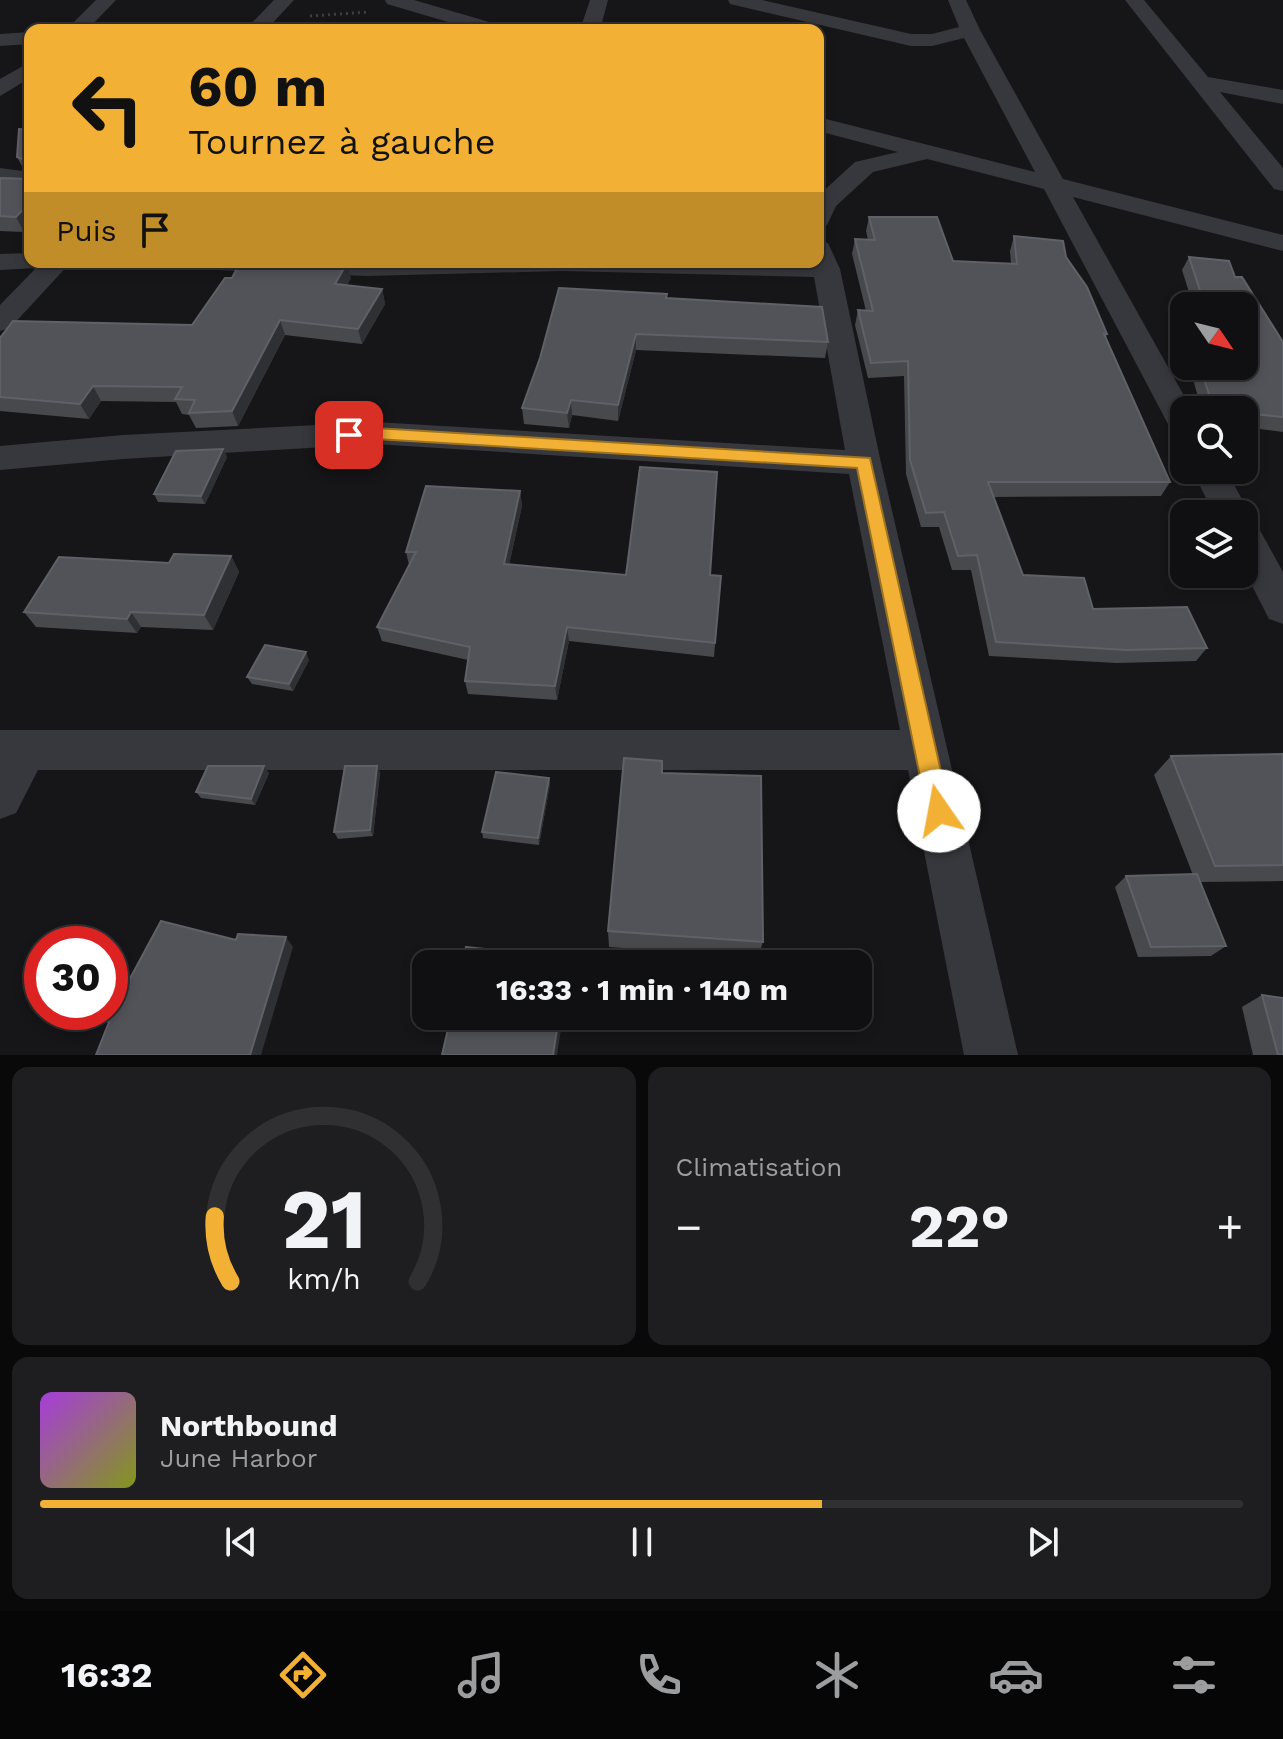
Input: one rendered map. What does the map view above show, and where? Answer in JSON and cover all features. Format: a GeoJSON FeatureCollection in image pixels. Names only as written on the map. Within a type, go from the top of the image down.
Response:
{"type":"FeatureCollection","features":[{"type":"Feature","properties":{"kind":"street"},"geometry":{"type":"LineString","coordinates":[[82,24],[107,0]]}},
{"type":"Feature","properties":{"kind":"street"},"geometry":{"type":"LineString","coordinates":[[260,24],[285,0]]}},
{"type":"Feature","properties":{"kind":"street"},"geometry":{"type":"LineString","coordinates":[[394,0],[475,24]]}},
{"type":"Feature","properties":{"kind":"street"},"geometry":{"type":"LineString","coordinates":[[592,24],[599,0]]}},
{"type":"Feature","properties":{"kind":"street"},"geometry":{"type":"LineString","coordinates":[[737,0],[772,4],[798,15],[919,40],[970,30]]}},
{"type":"Feature","properties":{"kind":"street"},"geometry":{"type":"LineString","coordinates":[[957,0],[970,30],[1170,398]]}},
{"type":"Feature","properties":{"kind":"street"},"geometry":{"type":"LineString","coordinates":[[1134,0],[1278,172]]}},
{"type":"Feature","properties":{"kind":"street"},"geometry":{"type":"LineString","coordinates":[[785,24],[798,15]]}},
{"type":"Feature","properties":{"kind":"street"},"geometry":{"type":"LineString","coordinates":[[0,40],[24,38]]}},
{"type":"Feature","properties":{"kind":"street"},"geometry":{"type":"LineString","coordinates":[[0,89],[24,72]]}},
{"type":"Feature","properties":{"kind":"street"},"geometry":{"type":"LineString","coordinates":[[1200,82],[1283,97]]}},
{"type":"Feature","properties":{"kind":"street"},"geometry":{"type":"LineString","coordinates":[[824,126],[1283,243]]}},
{"type":"Feature","properties":{"kind":"street"},"geometry":{"type":"LineString","coordinates":[[824,205],[864,167],[927,152]]}},
{"type":"Feature","properties":{"kind":"street"},"geometry":{"type":"LineString","coordinates":[[0,175],[24,178]]}},
{"type":"Feature","properties":{"kind":"street"},"geometry":{"type":"LineString","coordinates":[[0,262],[24,261]]}},
{"type":"Feature","properties":{"kind":"street"},"geometry":{"type":"LineString","coordinates":[[0,322],[51,268]]}},
{"type":"Feature","properties":{"kind":"street"},"geometry":{"type":"LineString","coordinates":[[824,268],[991,1055]]}},
{"type":"Feature","properties":{"kind":"street"},"geometry":{"type":"LineString","coordinates":[[0,458],[123,447],[375,433],[864,463]]}},
{"type":"Feature","properties":{"kind":"street"},"geometry":{"type":"LineString","coordinates":[[1258,561],[1283,608]]}},
{"type":"Feature","properties":{"kind":"street"},"geometry":{"type":"LineString","coordinates":[[0,798],[13,750],[926,750]]}},
{"type":"Feature","properties":{"kind":"path"},"geometry":{"type":"LineString","coordinates":[[260,24],[421,9]]}},
{"type":"Feature","properties":{"kind":"building"},"geometry":{"type":"Polygon","coordinates":[[[19,129],[24,129],[24,160],[17,157],[19,129]]]}},
{"type":"Feature","properties":{"kind":"building"},"geometry":{"type":"Polygon","coordinates":[[[0,178],[24,179],[24,208],[16,217],[0,216],[0,178]]]}},
{"type":"Feature","properties":{"kind":"building"},"geometry":{"type":"Polygon","coordinates":[[[869,217],[937,217],[953,261],[1017,264],[1014,236],[1063,241],[1066,257],[1087,287],[1107,334],[1104,334],[1170,482],[988,482],[1023,575],[1084,578],[1093,609],[1187,607],[1207,648],[1126,650],[996,642],[977,555],[958,556],[944,512],[926,513],[910,460],[908,361],[871,363],[858,310],[873,311],[855,239],[875,240],[869,217]]]}},
{"type":"Feature","properties":{"kind":"building"},"geometry":{"type":"Polygon","coordinates":[[[1189,257],[1229,261],[1235,277],[1242,277],[1251,292],[1200,292],[1189,257]]]}},
{"type":"Feature","properties":{"kind":"building"},"geometry":{"type":"Polygon","coordinates":[[[237,268],[344,268],[335,284],[382,289],[358,329],[280,320],[232,411],[189,413],[195,400],[175,399],[182,387],[93,386],[80,404],[0,397],[0,338],[13,321],[192,325],[225,278],[232,278],[237,268]]]}},
{"type":"Feature","properties":{"kind":"building"},"geometry":{"type":"Polygon","coordinates":[[[559,288],[822,307],[828,342],[636,334],[618,405],[571,400],[567,413],[522,408],[540,358],[559,288]]]}},
{"type":"Feature","properties":{"kind":"building"},"geometry":{"type":"Polygon","coordinates":[[[1258,302],[1283,342],[1283,417],[1258,414],[1258,396],[1210,396],[1204,380],[1258,380],[1258,302]]]}},
{"type":"Feature","properties":{"kind":"building"},"geometry":{"type":"Polygon","coordinates":[[[223,449],[201,496],[154,494],[176,451],[223,449]]]}},
{"type":"Feature","properties":{"kind":"building"},"geometry":{"type":"Polygon","coordinates":[[[640,467],[717,472],[710,575],[721,576],[715,643],[567,627],[555,686],[465,681],[470,647],[377,627],[416,552],[406,552],[426,486],[520,491],[504,564],[626,575],[640,467]]]}},
{"type":"Feature","properties":{"kind":"building"},"geometry":{"type":"Polygon","coordinates":[[[174,554],[231,556],[204,615],[131,612],[127,619],[24,612],[59,557],[169,563],[174,554]]]}},
{"type":"Feature","properties":{"kind":"building"},"geometry":{"type":"Polygon","coordinates":[[[265,645],[306,652],[289,684],[247,677],[265,645]]]}},
{"type":"Feature","properties":{"kind":"building"},"geometry":{"type":"Polygon","coordinates":[[[1283,754],[1283,865],[1215,866],[1171,756],[1283,754]]]}},
{"type":"Feature","properties":{"kind":"building"},"geometry":{"type":"Polygon","coordinates":[[[624,758],[662,761],[662,773],[761,776],[763,942],[608,931],[624,758]]]}},
{"type":"Feature","properties":{"kind":"building"},"geometry":{"type":"Polygon","coordinates":[[[208,766],[264,766],[251,799],[196,792],[208,766]]]}},
{"type":"Feature","properties":{"kind":"building"},"geometry":{"type":"Polygon","coordinates":[[[345,766],[377,766],[370,830],[334,832],[345,766]]]}},
{"type":"Feature","properties":{"kind":"building"},"geometry":{"type":"Polygon","coordinates":[[[496,772],[549,778],[538,838],[482,832],[496,772]]]}},
{"type":"Feature","properties":{"kind":"building"},"geometry":{"type":"Polygon","coordinates":[[[1197,874],[1226,946],[1151,947],[1126,876],[1197,874]]]}},
{"type":"Feature","properties":{"kind":"building"},"geometry":{"type":"Polygon","coordinates":[[[161,921],[236,940],[238,934],[286,937],[250,1055],[96,1055],[106,1030],[128,1030],[128,982],[161,921]]]}},
{"type":"Feature","properties":{"kind":"building"},"geometry":{"type":"Polygon","coordinates":[[[466,947],[494,950],[465,950],[466,947]]]}},
{"type":"Feature","properties":{"kind":"building"},"geometry":{"type":"Polygon","coordinates":[[[1262,995],[1283,998],[1283,1055],[1278,1055],[1262,995]]]}},
{"type":"Feature","properties":{"kind":"building"},"geometry":{"type":"Polygon","coordinates":[[[448,1030],[557,1030],[553,1055],[442,1055],[448,1030]]]}},
{"type":"Feature","properties":{"kind":"route"},"geometry":{"type":"LineString","coordinates":[[349,435],[375,433],[864,463],[939,811]]}}]}
